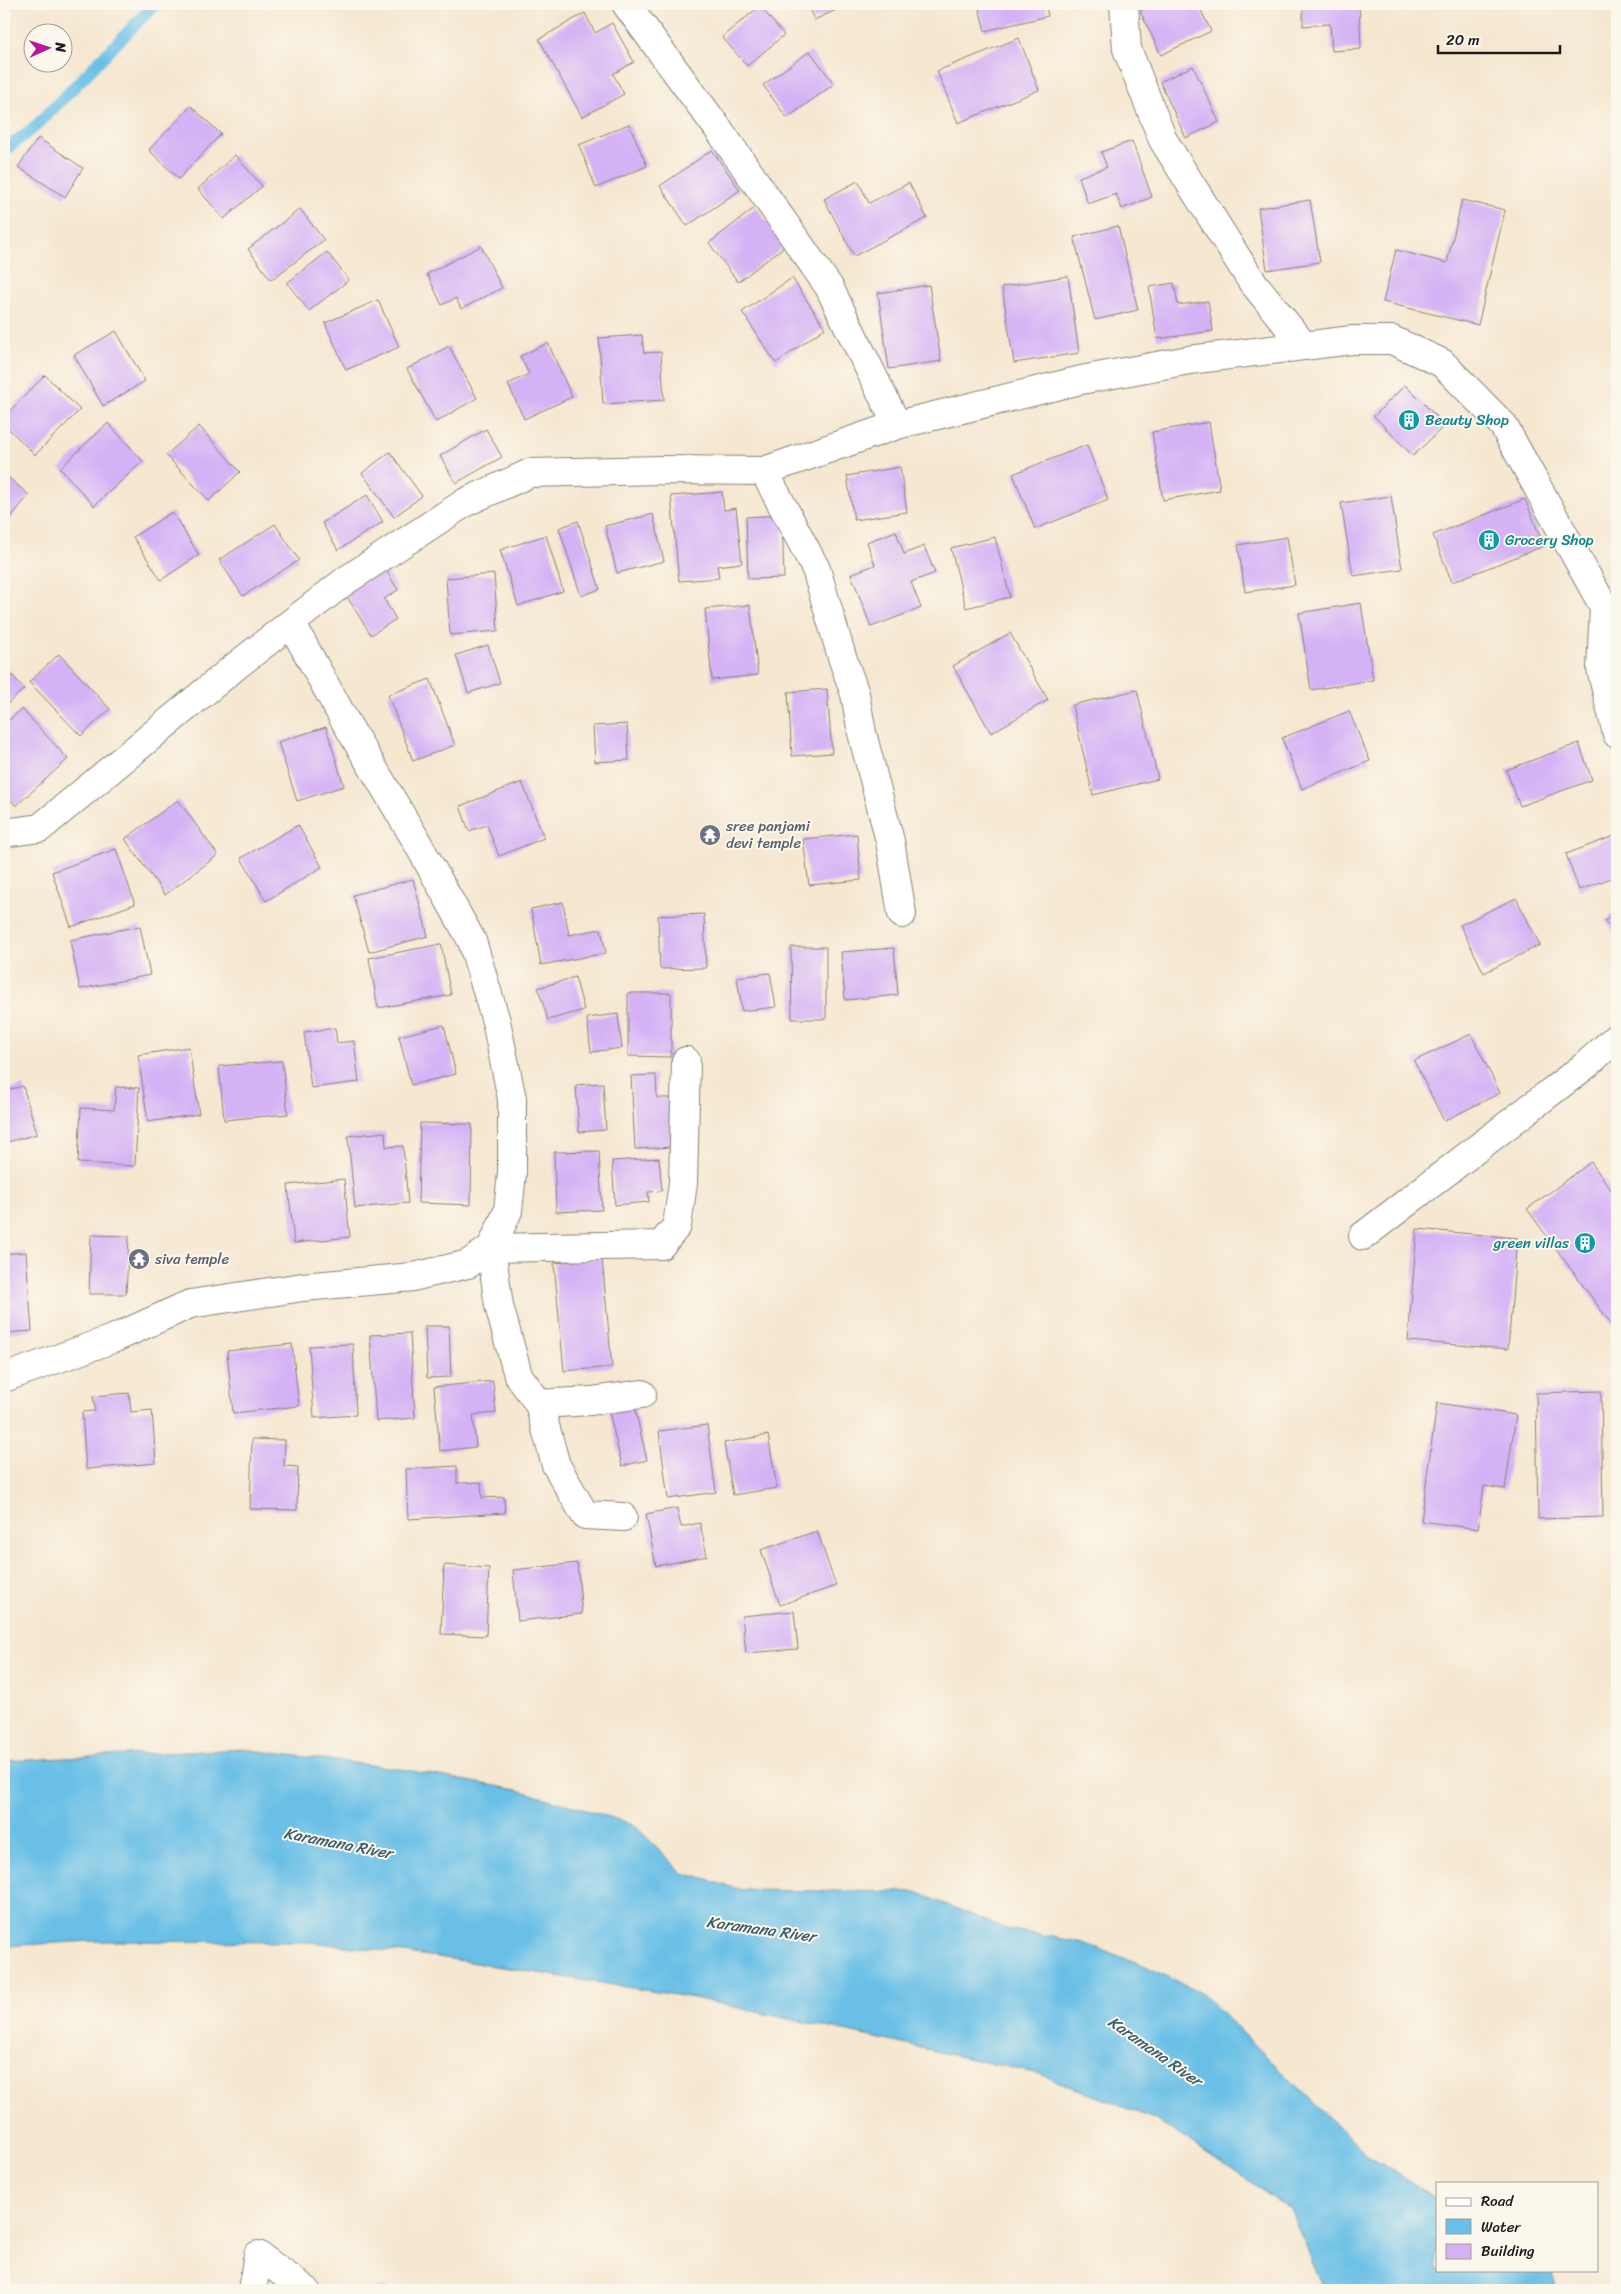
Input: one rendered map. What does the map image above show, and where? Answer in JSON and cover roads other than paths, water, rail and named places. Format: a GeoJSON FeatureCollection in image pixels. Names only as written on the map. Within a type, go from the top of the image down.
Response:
{"type":"FeatureCollection","features":[{"type":"Feature","properties":{"kind":"street"},"geometry":{"type":"LineString","coordinates":[[626,4],[722,134],[829,287],[897,425]]}},
{"type":"Feature","properties":{"kind":"street"},"geometry":{"type":"LineString","coordinates":[[1124,4],[1127,49],[1163,140],[1252,280],[1304,346]]}},
{"type":"Feature","properties":{"kind":"street"},"geometry":{"type":"LineString","coordinates":[[4,833],[40,828],[236,666],[345,581],[466,502],[530,473],[661,470],[764,471],[897,425],[1081,380],[1189,360],[1352,340],[1392,340],[1442,363],[1502,425],[1611,602],[1601,669],[1617,734]]}},
{"type":"Feature","properties":{"kind":"street"},"geometry":{"type":"LineString","coordinates":[[764,471],[816,569],[842,657],[856,694],[862,733],[890,841],[902,914]]}},
{"type":"Feature","properties":{"kind":"street"},"geometry":{"type":"LineString","coordinates":[[4,1378],[115,1338],[190,1304],[303,1287],[413,1277],[468,1264],[491,1248],[508,1211],[512,1173],[512,1099],[496,1021],[472,942],[291,623]]}},
{"type":"Feature","properties":{"kind":"street"},"geometry":{"type":"LineString","coordinates":[[1363,1236],[1586,1065],[1617,1036]]}},
{"type":"Feature","properties":{"kind":"street"},"geometry":{"type":"LineString","coordinates":[[491,1248],[661,1245],[677,1226],[683,1183],[686,1061]]}},
{"type":"Feature","properties":{"kind":"street"},"geometry":{"type":"LineString","coordinates":[[491,1248],[499,1306],[518,1375],[539,1404],[556,1465],[585,1515],[623,1517]]}},
{"type":"Feature","properties":{"kind":"street"},"geometry":{"type":"LineString","coordinates":[[539,1404],[592,1401],[642,1394]]}},
{"type":"Feature","properties":{"kind":"street"},"geometry":{"type":"LineString","coordinates":[[252,2290],[258,2255],[306,2290]]}},
{"type":"Feature","properties":{"kind":"water","name":"Karamana River"},"geometry":{"type":"Polygon","coordinates":[[[242,1749],[401,1769],[518,1790],[633,1824],[683,1873],[742,1890],[916,1892],[1006,1929],[1080,1942],[1141,1964],[1202,1993],[1368,2156],[1436,2197],[1436,2272],[1552,2272],[1557,2290],[1324,2290],[1291,2209],[1159,2121],[1039,2074],[694,1998],[438,1957],[311,1942],[93,1941],[4,1946],[4,1761],[242,1749]]]}},
{"type":"Feature","properties":{"kind":"waterway"},"geometry":{"type":"LineString","coordinates":[[4,151],[37,125],[155,4]]}},
{"type":"Feature","properties":{"kind":"place","name":"Beauty Shop"},"geometry":{"type":"Point","coordinates":[1409,420]}},
{"type":"Feature","properties":{"kind":"place","name":"Grocery Shop"},"geometry":{"type":"Point","coordinates":[1489,540]}},
{"type":"Feature","properties":{"kind":"place","name":"sree panjami devi temple"},"geometry":{"type":"Point","coordinates":[710,835]}},
{"type":"Feature","properties":{"kind":"place","name":"green villas"},"geometry":{"type":"Point","coordinates":[1585,1243]}},
{"type":"Feature","properties":{"kind":"place","name":"siva temple"},"geometry":{"type":"Point","coordinates":[139,1259]}}]}
